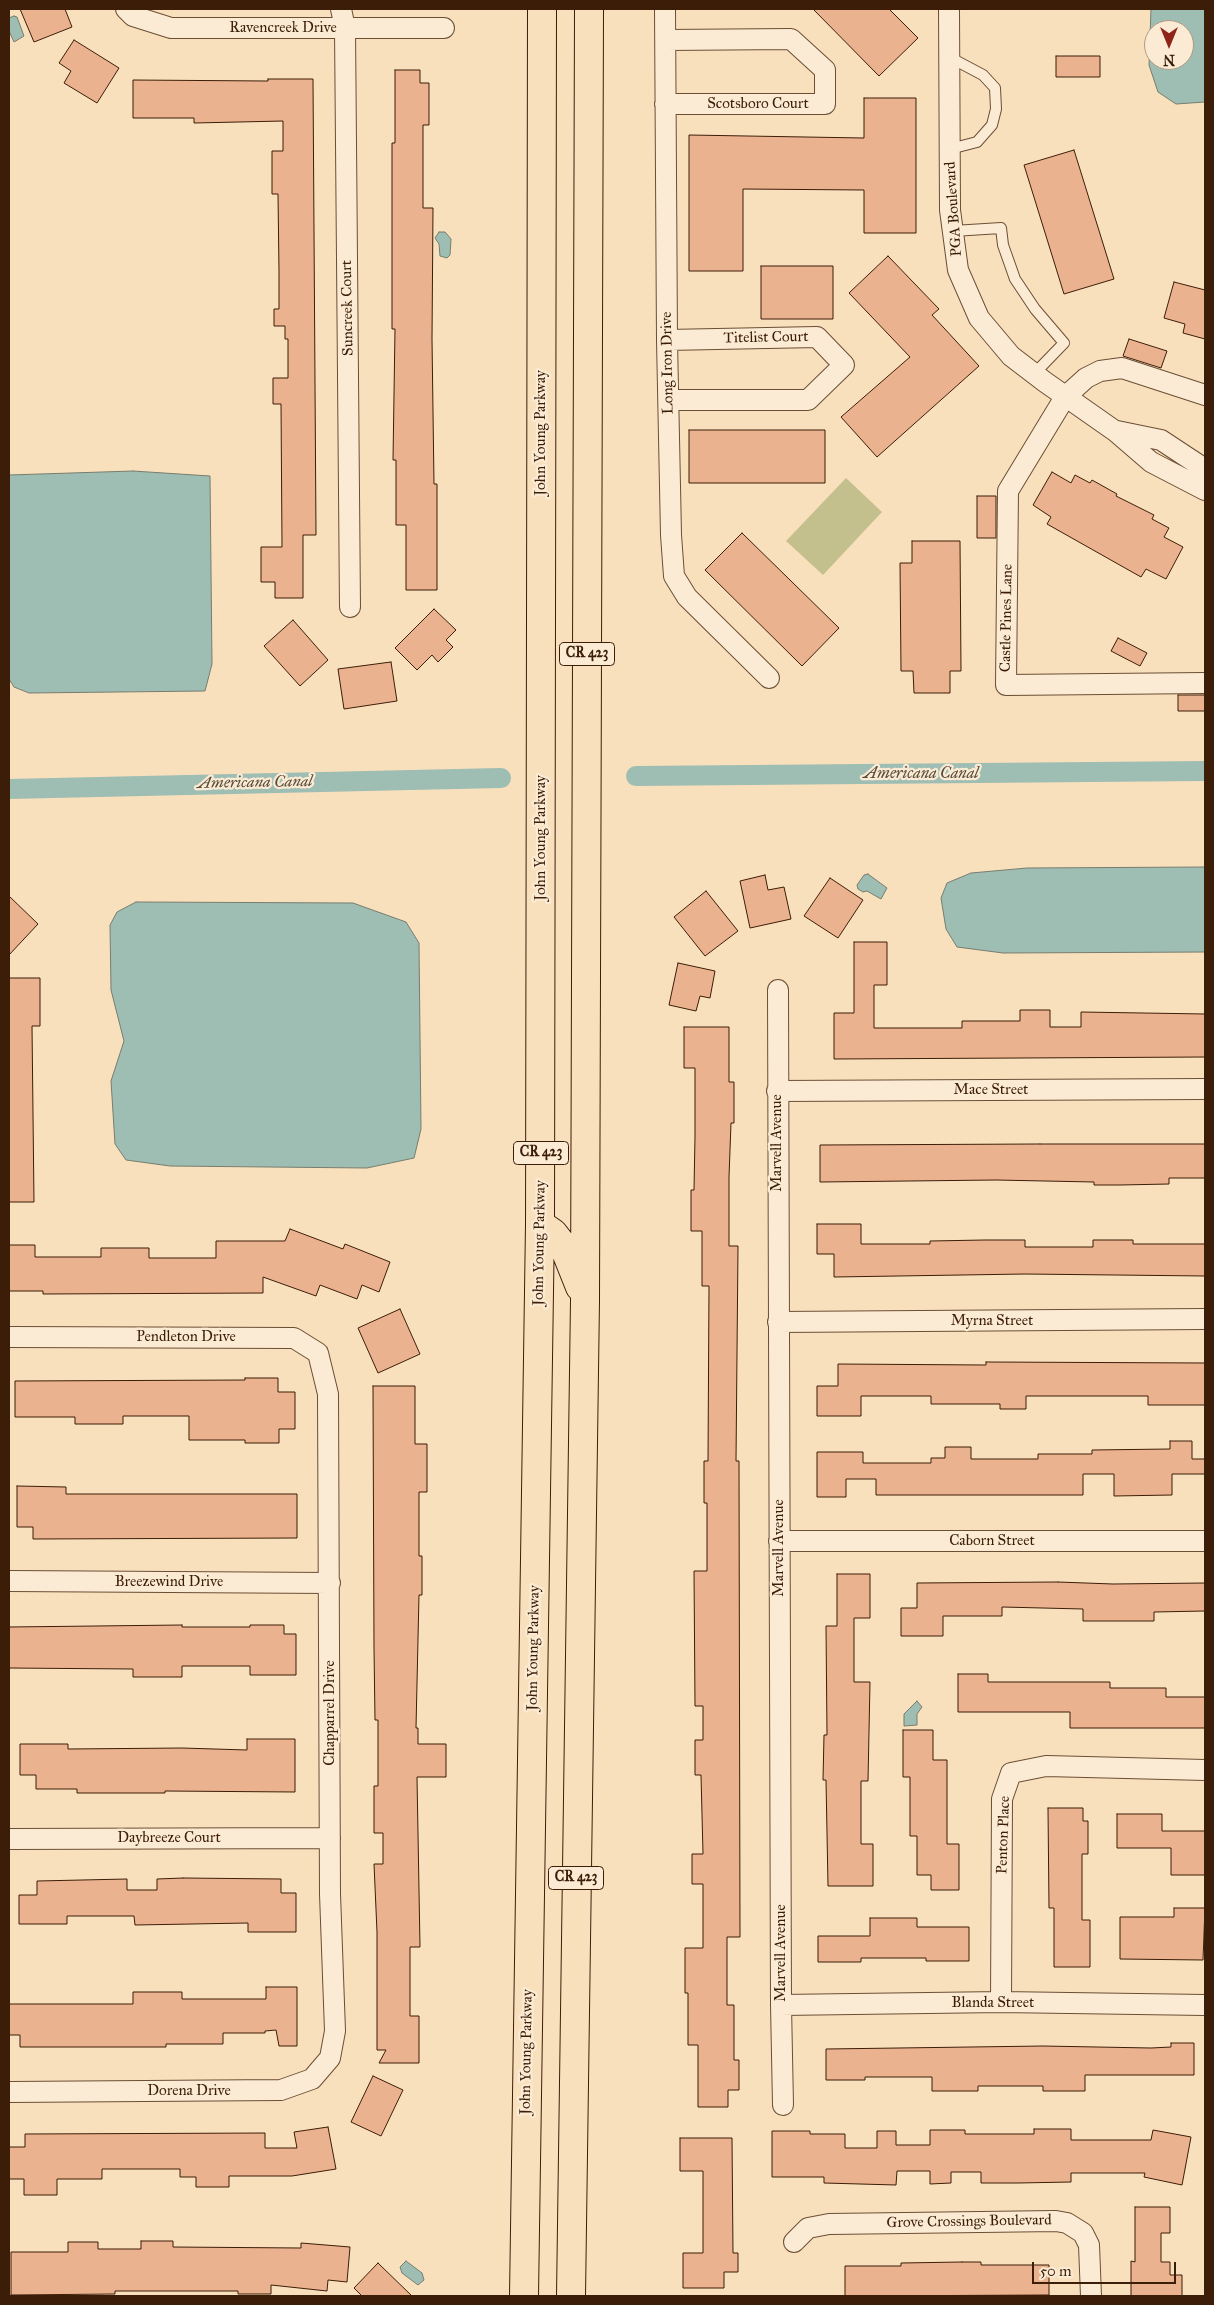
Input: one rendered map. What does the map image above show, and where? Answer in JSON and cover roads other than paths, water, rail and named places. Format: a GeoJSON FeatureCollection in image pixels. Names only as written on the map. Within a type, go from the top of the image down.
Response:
{"type":"FeatureCollection","features":[{"type":"Feature","properties":{"kind":"highway","name":"John Young Parkway"},"geometry":{"type":"LineString","coordinates":[[524,2296],[540,1224],[542,9]]}},
{"type":"Feature","properties":{"kind":"highway","name":"CR 423"},"geometry":{"type":"LineString","coordinates":[[571,2296],[585,1300],[587,11]]}},
{"type":"Feature","properties":{"kind":"highway"},"geometry":{"type":"LineString","coordinates":[[540,1224],[553,1233],[564,1247],[585,1300]]}},
{"type":"Feature","properties":{"kind":"street","name":"Ravencreek Drive"},"geometry":{"type":"LineString","coordinates":[[126,9],[133,16],[171,28],[343,18],[444,28]]}},
{"type":"Feature","properties":{"kind":"street","name":"Long Iron Drive"},"geometry":{"type":"LineString","coordinates":[[666,9],[667,340],[670,535],[674,576],[687,597],[769,678]]}},
{"type":"Feature","properties":{"kind":"street","name":"PGA Boulevard"},"geometry":{"type":"LineString","coordinates":[[949,9],[950,210],[958,270],[979,318],[1011,356],[1034,374],[1115,431],[1151,462],[1205,490]]}},
{"type":"Feature","properties":{"kind":"street","name":"Suncreek Court"},"geometry":{"type":"LineString","coordinates":[[343,18],[350,607]]}},
{"type":"Feature","properties":{"kind":"street","name":"Scotsboro Court"},"geometry":{"type":"LineString","coordinates":[[666,40],[791,39],[825,70],[825,104],[666,104]]}},
{"type":"Feature","properties":{"kind":"street","name":"Titelist Court"},"geometry":{"type":"LineString","coordinates":[[667,340],[817,336],[844,366],[808,400],[669,400]]}},
{"type":"Feature","properties":{"kind":"street"},"geometry":{"type":"LineString","coordinates":[[1065,397],[1093,374],[1100,371],[1122,368],[1205,395]]}},
{"type":"Feature","properties":{"kind":"street","name":"Castle Pines Lane"},"geometry":{"type":"LineString","coordinates":[[1065,397],[1008,491],[1006,685],[1205,683]]}},
{"type":"Feature","properties":{"kind":"street","name":"PGA Boulevard"},"geometry":{"type":"LineString","coordinates":[[1115,431],[1161,440],[1205,469]]}},
{"type":"Feature","properties":{"kind":"street","name":"Marvell Avenue"},"geometry":{"type":"LineString","coordinates":[[778,990],[781,2005],[783,2105]]}},
{"type":"Feature","properties":{"kind":"street","name":"Mace Street"},"geometry":{"type":"LineString","coordinates":[[777,1091],[1205,1089]]}},
{"type":"Feature","properties":{"kind":"street","name":"Myrna Street"},"geometry":{"type":"LineString","coordinates":[[778,1322],[1205,1320]]}},
{"type":"Feature","properties":{"kind":"street","name":"Pendleton Drive"},"geometry":{"type":"LineString","coordinates":[[9,1337],[294,1338],[318,1352],[328,1394]]}},
{"type":"Feature","properties":{"kind":"street","name":"Chapparrel Drive"},"geometry":{"type":"LineString","coordinates":[[328,1394],[330,1838],[335,2032]]}},
{"type":"Feature","properties":{"kind":"street","name":"Caborn Street"},"geometry":{"type":"LineString","coordinates":[[779,1541],[1205,1540]]}},
{"type":"Feature","properties":{"kind":"street","name":"Breezewind Drive"},"geometry":{"type":"LineString","coordinates":[[9,1581],[330,1584]]}},
{"type":"Feature","properties":{"kind":"street","name":"Penton Place"},"geometry":{"type":"LineString","coordinates":[[1001,2002],[1002,1798],[1011,1773],[1046,1766],[1205,1770]]}},
{"type":"Feature","properties":{"kind":"street","name":"Daybreeze Court"},"geometry":{"type":"LineString","coordinates":[[9,1839],[330,1838]]}},
{"type":"Feature","properties":{"kind":"street","name":"Blanda Street"},"geometry":{"type":"LineString","coordinates":[[781,2005],[1001,2002],[1205,2005]]}},
{"type":"Feature","properties":{"kind":"street","name":"Dorena Drive"},"geometry":{"type":"LineString","coordinates":[[9,2092],[281,2090],[312,2079],[330,2058],[335,2032]]}},
{"type":"Feature","properties":{"kind":"street","name":"Grove Crossings Boulevard"},"geometry":{"type":"LineString","coordinates":[[794,2242],[808,2228],[829,2224],[1056,2221],[1067,2223],[1083,2233],[1089,2245],[1091,2296]]}},
{"type":"Feature","properties":{"kind":"lane"},"geometry":{"type":"LineString","coordinates":[[949,57],[983,75],[994,88],[996,109],[992,125],[977,142],[950,149]]}},
{"type":"Feature","properties":{"kind":"lane"},"geometry":{"type":"LineString","coordinates":[[953,231],[1001,228],[1003,245],[1014,280],[1034,309],[1064,342],[1034,374]]}},
{"type":"Feature","properties":{"kind":"water"},"geometry":{"type":"Polygon","coordinates":[[[1151,9],[1205,9],[1205,102],[1176,104],[1158,92],[1151,70],[1194,70],[1194,20],[1151,20],[1151,9]]]}},
{"type":"Feature","properties":{"kind":"water"},"geometry":{"type":"Polygon","coordinates":[[[17,17],[24,36],[14,42],[9,31],[9,18],[17,17]]]}},
{"type":"Feature","properties":{"kind":"water"},"geometry":{"type":"Polygon","coordinates":[[[439,232],[445,232],[451,239],[450,255],[447,258],[440,256],[439,244],[435,238],[439,232]]]}},
{"type":"Feature","properties":{"kind":"water"},"geometry":{"type":"Polygon","coordinates":[[[133,471],[210,476],[212,664],[205,691],[29,693],[14,687],[9,679],[9,475],[133,471]]]}},
{"type":"Feature","properties":{"kind":"water"},"geometry":{"type":"Polygon","coordinates":[[[1205,867],[1205,952],[1003,953],[957,947],[946,929],[941,898],[947,883],[971,873],[1027,868],[1205,867]]]}},
{"type":"Feature","properties":{"kind":"water"},"geometry":{"type":"Polygon","coordinates":[[[868,874],[887,888],[881,899],[867,891],[863,892],[858,889],[857,885],[864,875],[868,874]]]}},
{"type":"Feature","properties":{"kind":"water"},"geometry":{"type":"Polygon","coordinates":[[[136,902],[353,903],[406,922],[419,943],[421,1129],[414,1158],[367,1168],[170,1166],[126,1160],[115,1144],[111,1081],[124,1041],[111,990],[110,925],[117,912],[136,902]]]}},
{"type":"Feature","properties":{"kind":"water"},"geometry":{"type":"Polygon","coordinates":[[[917,1701],[922,1707],[917,1714],[917,1725],[904,1726],[904,1714],[917,1701]]]}},
{"type":"Feature","properties":{"kind":"water"},"geometry":{"type":"Polygon","coordinates":[[[406,2261],[422,2273],[424,2280],[418,2285],[402,2273],[400,2267],[406,2261]]]}},
{"type":"Feature","properties":{"kind":"waterway","name":"Americana Canal"},"geometry":{"type":"LineString","coordinates":[[636,776],[1205,771]]}},
{"type":"Feature","properties":{"kind":"waterway","name":"Americana Canal"},"geometry":{"type":"LineString","coordinates":[[9,789],[501,778]]}}]}
